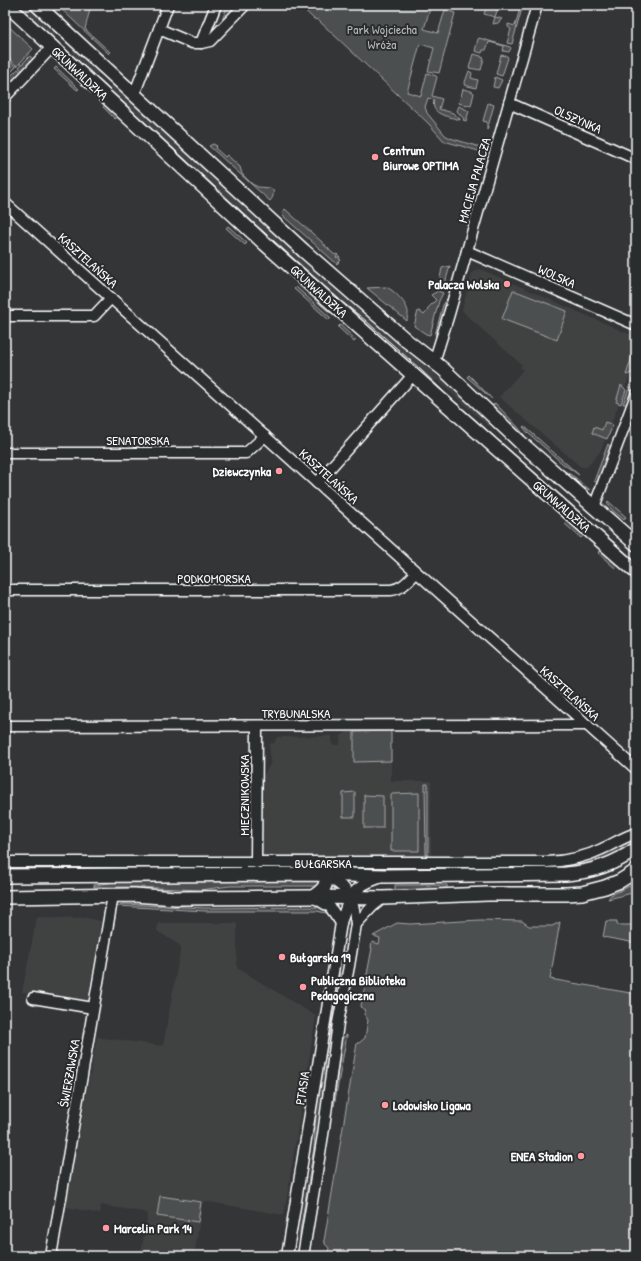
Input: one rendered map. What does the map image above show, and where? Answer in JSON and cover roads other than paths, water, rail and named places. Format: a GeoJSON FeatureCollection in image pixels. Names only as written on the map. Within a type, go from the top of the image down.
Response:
{"type":"FeatureCollection","features":[{"type":"Feature","properties":{"kind":"street","name":"GRUNWALDZKA"},"geometry":{"type":"LineString","coordinates":[[7,5],[260,238],[636,572]]}},
{"type":"Feature","properties":{"kind":"street","name":"GRUNWALDZKA"},"geometry":{"type":"LineString","coordinates":[[37,5],[304,251],[407,341],[434,362],[520,442],[636,544]]}},
{"type":"Feature","properties":{"kind":"street"},"geometry":{"type":"LineString","coordinates":[[134,95],[168,5]]}},
{"type":"Feature","properties":{"kind":"street"},"geometry":{"type":"LineString","coordinates":[[201,43],[216,5]]}},
{"type":"Feature","properties":{"kind":"street"},"geometry":{"type":"LineString","coordinates":[[158,29],[192,43],[210,41],[245,5]]}},
{"type":"Feature","properties":{"kind":"street","name":"MACIEJA PALACZA"},"geometry":{"type":"LineString","coordinates":[[434,362],[537,5]]}},
{"type":"Feature","properties":{"kind":"street"},"geometry":{"type":"LineString","coordinates":[[5,97],[66,32]]}},
{"type":"Feature","properties":{"kind":"street"},"geometry":{"type":"LineString","coordinates":[[97,89],[111,74]]}},
{"type":"Feature","properties":{"kind":"street","name":"OLSZYNKA"},"geometry":{"type":"LineString","coordinates":[[509,103],[636,159]]}},
{"type":"Feature","properties":{"kind":"street","name":"KASZTELAŃSKA"},"geometry":{"type":"LineString","coordinates":[[5,203],[636,769]]}},
{"type":"Feature","properties":{"kind":"street","name":"WOLSKA"},"geometry":{"type":"LineString","coordinates":[[467,251],[636,325]]}},
{"type":"Feature","properties":{"kind":"street"},"geometry":{"type":"LineString","coordinates":[[5,316],[94,316],[111,298]]}},
{"type":"Feature","properties":{"kind":"street"},"geometry":{"type":"LineString","coordinates":[[317,483],[413,375]]}},
{"type":"Feature","properties":{"kind":"street"},"geometry":{"type":"LineString","coordinates":[[594,507],[636,395]]}},
{"type":"Feature","properties":{"kind":"street","name":"SENATORSKA"},"geometry":{"type":"LineString","coordinates":[[5,453],[246,453],[265,436]]}},
{"type":"Feature","properties":{"kind":"street","name":"PODKOMORSKA"},"geometry":{"type":"LineString","coordinates":[[5,590],[396,590],[402,587],[416,573]]}},
{"type":"Feature","properties":{"kind":"street","name":"TRYBUNALSKA"},"geometry":{"type":"LineString","coordinates":[[5,726],[257,727],[587,725]]}},
{"type":"Feature","properties":{"kind":"street","name":"MIECZNIKOWSKA"},"geometry":{"type":"LineString","coordinates":[[256,863],[257,727]]}},
{"type":"Feature","properties":{"kind":"street","name":"BUŁGARSKA"},"geometry":{"type":"LineString","coordinates":[[5,862],[556,862],[576,859],[589,855],[622,838],[636,833]]}},
{"type":"Feature","properties":{"kind":"street","name":"BUŁGARSKA"},"geometry":{"type":"LineString","coordinates":[[5,876],[326,874],[382,876],[579,873],[608,865],[623,858],[636,849]]}},
{"type":"Feature","properties":{"kind":"street"},"geometry":{"type":"LineString","coordinates":[[5,897],[134,895],[176,898],[383,898],[488,894],[555,894],[582,892],[605,887],[620,881],[636,871]]}},
{"type":"Feature","properties":{"kind":"street","name":"BUŁGARSKA"},"geometry":{"type":"LineString","coordinates":[[313,897],[322,890],[326,883],[326,874]]}},
{"type":"Feature","properties":{"kind":"street","name":"PTASIA"},"geometry":{"type":"LineString","coordinates":[[303,1256],[323,1135],[338,1023],[350,966],[356,924],[354,909],[350,898],[345,890],[326,874]]}},
{"type":"Feature","properties":{"kind":"street"},"geometry":{"type":"LineString","coordinates":[[382,876],[375,881],[373,888],[375,894],[383,898]]}},
{"type":"Feature","properties":{"kind":"street","name":"PTASIA"},"geometry":{"type":"LineString","coordinates":[[288,1256],[344,910],[356,888],[365,882],[382,876]]}},
{"type":"Feature","properties":{"kind":"street","name":"ŚWIERZAWSKA"},"geometry":{"type":"LineString","coordinates":[[51,1256],[113,895]]}},
{"type":"Feature","properties":{"kind":"street"},"geometry":{"type":"LineString","coordinates":[[313,897],[330,906],[341,923]]}},
{"type":"Feature","properties":{"kind":"street"},"geometry":{"type":"LineString","coordinates":[[356,924],[383,898]]}},
{"type":"Feature","properties":{"kind":"street"},"geometry":{"type":"LineString","coordinates":[[33,998],[93,1008]]}},
{"type":"Feature","properties":{"kind":"tram line"},"geometry":{"type":"LineString","coordinates":[[18,5],[256,225],[342,302],[365,320],[636,562]]}},
{"type":"Feature","properties":{"kind":"place","name":"Centrum Biurowe OPTIMA"},"geometry":{"type":"Point","coordinates":[375,157]}},
{"type":"Feature","properties":{"kind":"place","name":"Palacza Wolska"},"geometry":{"type":"Point","coordinates":[507,284]}},
{"type":"Feature","properties":{"kind":"place","name":"Dziewczynka"},"geometry":{"type":"Point","coordinates":[279,471]}},
{"type":"Feature","properties":{"kind":"place","name":"Bułgarska 19"},"geometry":{"type":"Point","coordinates":[282,957]}},
{"type":"Feature","properties":{"kind":"place","name":"Publiczna Biblioteka Pedagogiczna"},"geometry":{"type":"Point","coordinates":[303,987]}},
{"type":"Feature","properties":{"kind":"place","name":"Lodowisko Ligawa"},"geometry":{"type":"Point","coordinates":[385,1105]}},
{"type":"Feature","properties":{"kind":"place","name":"ENEA Stadion"},"geometry":{"type":"Point","coordinates":[581,1156]}},
{"type":"Feature","properties":{"kind":"place","name":"Marcelin Park 14"},"geometry":{"type":"Point","coordinates":[106,1228]}},
{"type":"Feature","properties":{"kind":"park label","name":"Park Wojciecha Wróża"},"geometry":{"type":"Point","coordinates":[382,36]}}]}
